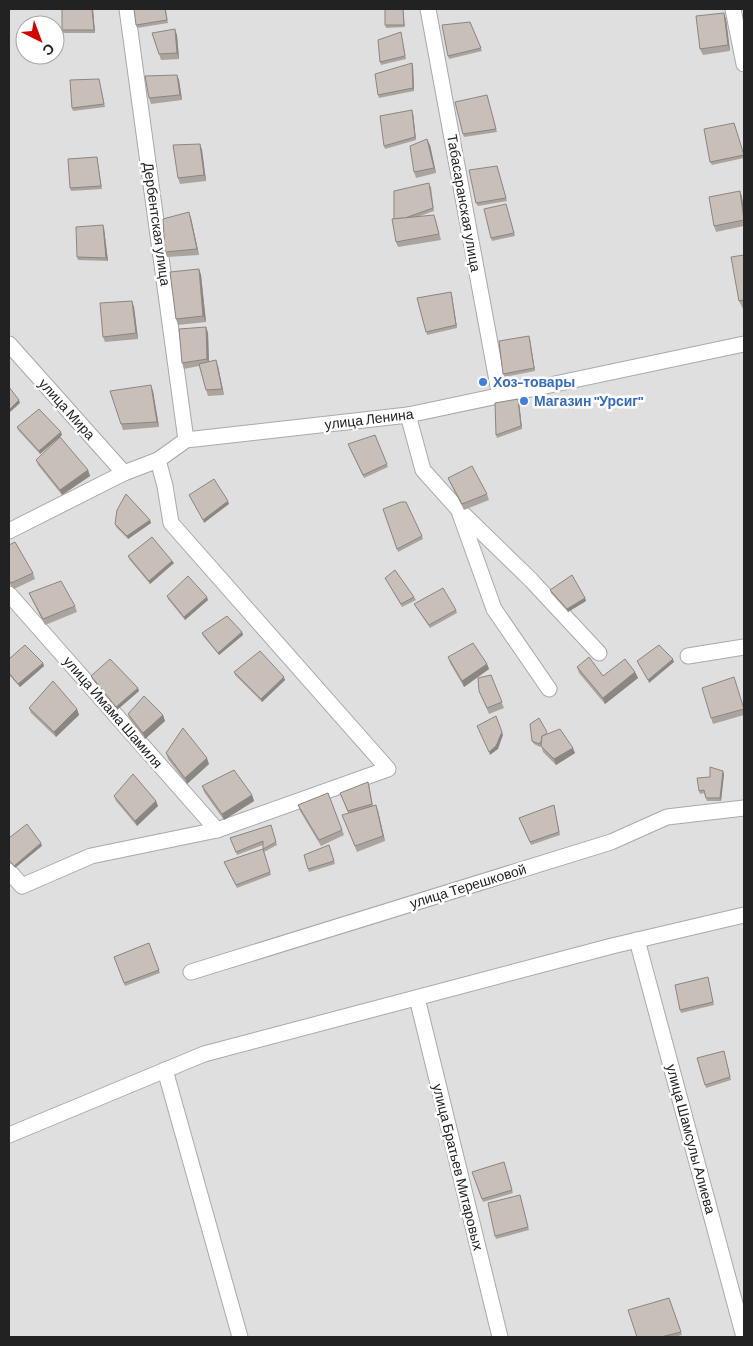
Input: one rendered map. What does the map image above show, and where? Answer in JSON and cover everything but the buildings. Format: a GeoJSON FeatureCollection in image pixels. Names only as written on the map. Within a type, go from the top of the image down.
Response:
{"type":"FeatureCollection","features":[{"type":"Feature","properties":{"kind":"street","name":"Дербентская улица"},"geometry":{"type":"LineString","coordinates":[[127,9],[186,440]]}},
{"type":"Feature","properties":{"kind":"street","name":"Табасаранская улица"},"geometry":{"type":"LineString","coordinates":[[428,9],[500,397]]}},
{"type":"Feature","properties":{"kind":"street"},"geometry":{"type":"LineString","coordinates":[[733,9],[744,64]]}},
{"type":"Feature","properties":{"kind":"street","name":"улица Мира"},"geometry":{"type":"LineString","coordinates":[[9,344],[124,473]]}},
{"type":"Feature","properties":{"kind":"street","name":"улица Ленина"},"geometry":{"type":"LineString","coordinates":[[9,531],[124,473],[158,460],[186,440],[408,415],[744,344]]}},
{"type":"Feature","properties":{"kind":"street"},"geometry":{"type":"LineString","coordinates":[[408,415],[423,470],[458,509],[531,580],[599,653]]}},
{"type":"Feature","properties":{"kind":"street"},"geometry":{"type":"LineString","coordinates":[[9,871],[22,886],[91,856],[217,830],[388,769],[171,523],[166,486],[158,460]]}},
{"type":"Feature","properties":{"kind":"street"},"geometry":{"type":"LineString","coordinates":[[458,509],[494,610],[549,689]]}},
{"type":"Feature","properties":{"kind":"street","name":"улица Имама Шамиля"},"geometry":{"type":"LineString","coordinates":[[9,594],[217,830]]}},
{"type":"Feature","properties":{"kind":"street"},"geometry":{"type":"LineString","coordinates":[[688,656],[744,647]]}},
{"type":"Feature","properties":{"kind":"street","name":"улица Терешковой"},"geometry":{"type":"LineString","coordinates":[[191,972],[611,842],[666,816],[744,808]]}},
{"type":"Feature","properties":{"kind":"street"},"geometry":{"type":"LineString","coordinates":[[9,1134],[204,1054],[637,940],[744,915]]}},
{"type":"Feature","properties":{"kind":"street","name":"улица Шамсулы Алиева"},"geometry":{"type":"LineString","coordinates":[[637,940],[744,1337]]}},
{"type":"Feature","properties":{"kind":"street","name":"улица Братьев Митаровых"},"geometry":{"type":"LineString","coordinates":[[417,998],[500,1337]]}},
{"type":"Feature","properties":{"kind":"street"},"geometry":{"type":"LineString","coordinates":[[165,1070],[240,1337]]}},
{"type":"Feature","properties":{"kind":"shaded area"},"geometry":{"type":"Polygon","coordinates":[[[9,9],[744,9],[744,1337],[9,1337],[9,9]]]}},
{"type":"Feature","properties":{"kind":"place","name":"Хоз-товары"},"geometry":{"type":"Point","coordinates":[483,382]}},
{"type":"Feature","properties":{"kind":"place","name":"Магазин \"Урсиг\""},"geometry":{"type":"Point","coordinates":[524,401]}}]}
